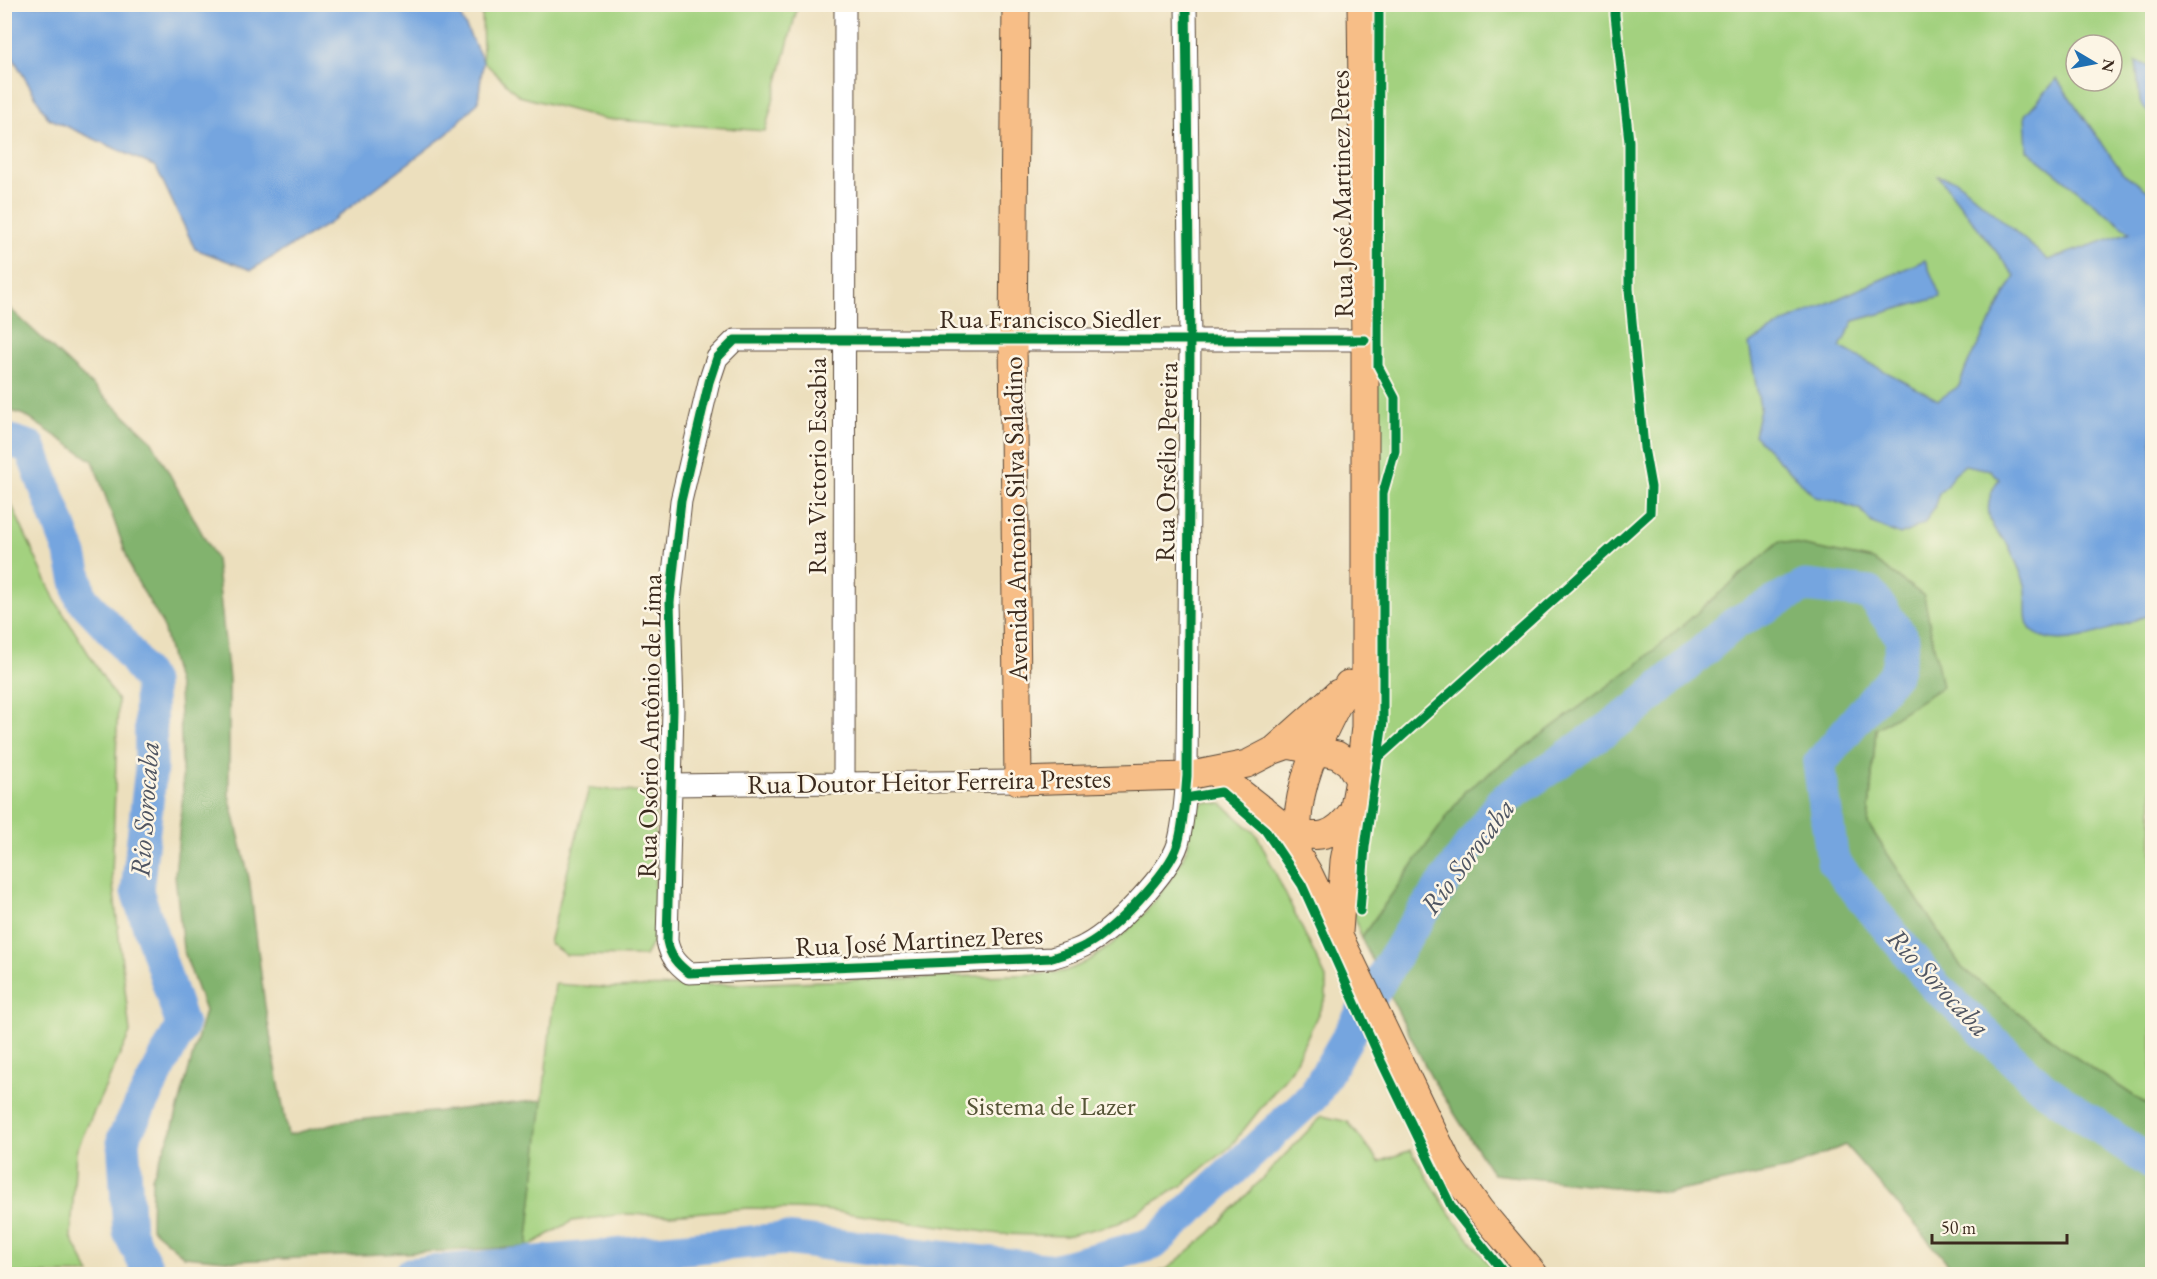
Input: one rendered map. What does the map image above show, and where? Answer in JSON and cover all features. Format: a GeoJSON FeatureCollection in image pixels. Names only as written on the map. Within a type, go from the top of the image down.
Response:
{"type":"FeatureCollection","features":[{"type":"Feature","properties":{"kind":"main road","name":"Avenida Antonio Silva Saladino"},"geometry":{"type":"LineString","coordinates":[[1016,4],[1013,340],[1018,781]]}},
{"type":"Feature","properties":{"kind":"main road","name":"Rua José Martinez Peres"},"geometry":{"type":"LineString","coordinates":[[1341,938],[1344,861],[1359,780],[1365,727],[1357,677],[1365,340],[1361,4]]}},
{"type":"Feature","properties":{"kind":"main road","name":"Rua José Martinez Peres"},"geometry":{"type":"LineString","coordinates":[[1298,844],[1299,806],[1315,749],[1357,677]]}},
{"type":"Feature","properties":{"kind":"main road"},"geometry":{"type":"LineString","coordinates":[[1274,750],[1357,677]]}},
{"type":"Feature","properties":{"kind":"main road"},"geometry":{"type":"LineString","coordinates":[[1200,773],[1247,764],[1288,745],[1337,755],[1349,763],[1359,780]]}},
{"type":"Feature","properties":{"kind":"main road"},"geometry":{"type":"LineString","coordinates":[[1200,773],[1262,809],[1298,844],[1451,1169],[1480,1210],[1534,1275]]}},
{"type":"Feature","properties":{"kind":"main road","name":"Rua Doutor Heitor Ferreira Prestes"},"geometry":{"type":"LineString","coordinates":[[1018,781],[1200,773]]}},
{"type":"Feature","properties":{"kind":"main road"},"geometry":{"type":"LineString","coordinates":[[1298,844],[1335,831],[1352,812]]}},
{"type":"Feature","properties":{"kind":"street","name":"Rua Victorio Escabia"},"geometry":{"type":"LineString","coordinates":[[844,4],[844,784]]}},
{"type":"Feature","properties":{"kind":"street","name":"Rua Orsélio Pereira"},"geometry":{"type":"LineString","coordinates":[[1186,4],[1190,340],[1200,773]]}},
{"type":"Feature","properties":{"kind":"street","name":"Rua Francisco Siedler"},"geometry":{"type":"LineString","coordinates":[[735,340],[1365,340]]}},
{"type":"Feature","properties":{"kind":"street","name":"Rua Osório Antônio de Lima"},"geometry":{"type":"LineString","coordinates":[[689,973],[676,963],[667,941],[673,710],[670,602],[681,501],[709,382],[717,358],[735,340]]}},
{"type":"Feature","properties":{"kind":"street","name":"Rua José Martinez Peres"},"geometry":{"type":"LineString","coordinates":[[689,973],[1052,958],[1086,945],[1115,923],[1169,863],[1178,844],[1200,773]]}},
{"type":"Feature","properties":{"kind":"street","name":"Rua Doutor Heitor Ferreira Prestes"},"geometry":{"type":"LineString","coordinates":[[670,785],[1018,781]]}},
{"type":"Feature","properties":{"kind":"green space"},"geometry":{"type":"Polygon","coordinates":[[[482,4],[798,5],[765,131],[605,119],[519,96],[483,61],[482,4]]]}},
{"type":"Feature","properties":{"kind":"green space"},"geometry":{"type":"Polygon","coordinates":[[[1369,5],[2152,5],[2152,1108],[2072,1055],[1962,968],[1868,824],[1876,729],[1924,596],[1873,560],[1780,541],[1638,664],[1465,791],[1361,938],[1353,910],[1375,721],[1369,5]]]}},
{"type":"Feature","properties":{"kind":"green space"},"geometry":{"type":"Polygon","coordinates":[[[5,304],[151,440],[216,559],[229,679],[229,795],[249,878],[265,1006],[288,1135],[339,1122],[543,1100],[527,1247],[235,1261],[184,1256],[151,1228],[152,1177],[172,1130],[205,1011],[183,949],[175,875],[183,793],[179,689],[162,623],[133,574],[93,461],[24,415],[5,409],[5,304]]]}},
{"type":"Feature","properties":{"kind":"green space"},"geometry":{"type":"Polygon","coordinates":[[[4,488],[55,600],[118,701],[112,876],[130,1033],[76,1151],[71,1237],[90,1274],[5,1274],[4,488]]]}},
{"type":"Feature","properties":{"kind":"green space"},"geometry":{"type":"Polygon","coordinates":[[[1780,541],[1873,560],[1924,596],[1942,687],[1876,729],[1868,824],[1962,968],[2072,1055],[2152,1108],[2152,1274],[1957,1274],[1845,1145],[1789,1169],[1668,1193],[1493,1174],[1431,1077],[1361,938],[1465,791],[1638,664],[1780,541]]]}},
{"type":"Feature","properties":{"kind":"green space"},"geometry":{"type":"Polygon","coordinates":[[[589,788],[648,793],[655,805],[655,938],[645,956],[566,955],[549,943],[589,788]]]}},
{"type":"Feature","properties":{"kind":"green space","name":"Sistema de Lazer"},"geometry":{"type":"Polygon","coordinates":[[[1207,802],[1222,804],[1257,835],[1326,978],[1326,997],[1292,1069],[1230,1147],[1181,1186],[1119,1223],[1066,1236],[1000,1234],[824,1210],[748,1208],[671,1215],[624,1214],[572,1221],[527,1247],[555,984],[610,988],[1042,974],[1065,971],[1083,963],[1120,937],[1154,901],[1169,882],[1188,845],[1191,808],[1207,802]]]}},
{"type":"Feature","properties":{"kind":"green space"},"geometry":{"type":"Polygon","coordinates":[[[1322,1116],[1348,1122],[1379,1162],[1411,1150],[1450,1214],[1497,1274],[1147,1274],[1167,1269],[1211,1232],[1322,1116]]]}},
{"type":"Feature","properties":{"kind":"water"},"geometry":{"type":"Polygon","coordinates":[[[4,5],[455,5],[483,61],[478,102],[447,134],[328,224],[251,270],[195,249],[156,167],[48,118],[5,44],[4,5]]]}},
{"type":"Feature","properties":{"kind":"water"},"geometry":{"type":"Polygon","coordinates":[[[2136,62],[2152,66],[2152,118],[2140,102],[2136,62]]]}},
{"type":"Feature","properties":{"kind":"water"},"geometry":{"type":"Polygon","coordinates":[[[2057,79],[2064,93],[2067,93],[2122,172],[2152,194],[2152,614],[2093,634],[2061,640],[2047,638],[2030,629],[2026,617],[2024,582],[2007,543],[1995,530],[1989,517],[1990,498],[1999,479],[1990,470],[1965,465],[1953,475],[1946,487],[1939,493],[1934,508],[1924,524],[1900,535],[1872,523],[1861,510],[1833,500],[1815,497],[1754,435],[1760,408],[1749,344],[1783,323],[1925,260],[1941,297],[1854,321],[1840,347],[1938,400],[1959,386],[1966,367],[2015,276],[1938,176],[1956,180],[2048,260],[2130,232],[2027,150],[2025,115],[2057,79]]]}},
{"type":"Feature","properties":{"kind":"waterway","name":"Rio Sorocaba"},"geometry":{"type":"LineString","coordinates":[[4,439],[30,447],[71,555],[81,598],[118,637],[150,682],[151,768],[137,891],[182,1025],[123,1139],[129,1232],[150,1274]]}},
{"type":"Feature","properties":{"kind":"waterway","name":"Rio Sorocaba"},"geometry":{"type":"LineString","coordinates":[[410,1274],[784,1239],[1053,1270],[1153,1244],[1314,1095],[1409,932],[1501,802],[1636,709],[1735,623],[1805,586],[1870,593],[1903,639],[1896,672],[1819,764],[1833,861],[1934,985],[2042,1087],[2152,1164]]}},
{"type":"Feature","properties":{"kind":"cycle path"},"geometry":{"type":"LineString","coordinates":[[1186,4],[1190,341],[1187,776],[1182,828],[1173,856],[1152,885],[1125,915],[1082,947],[1052,958],[689,973],[678,963],[667,941],[673,710],[670,602],[681,501],[709,382],[717,358],[735,340],[1365,340]]}},
{"type":"Feature","properties":{"kind":"cycle path"},"geometry":{"type":"LineString","coordinates":[[1360,911],[1365,847],[1383,722],[1383,493],[1395,451],[1395,398],[1378,366],[1379,4]]}},
{"type":"Feature","properties":{"kind":"cycle path"},"geometry":{"type":"LineString","coordinates":[[1378,758],[1650,513],[1651,487],[1644,448],[1629,289],[1629,141],[1615,4]]}},
{"type":"Feature","properties":{"kind":"cycle path"},"geometry":{"type":"LineString","coordinates":[[1186,798],[1221,792],[1265,830],[1302,885],[1382,1063],[1452,1208],[1505,1274]]}}]}
